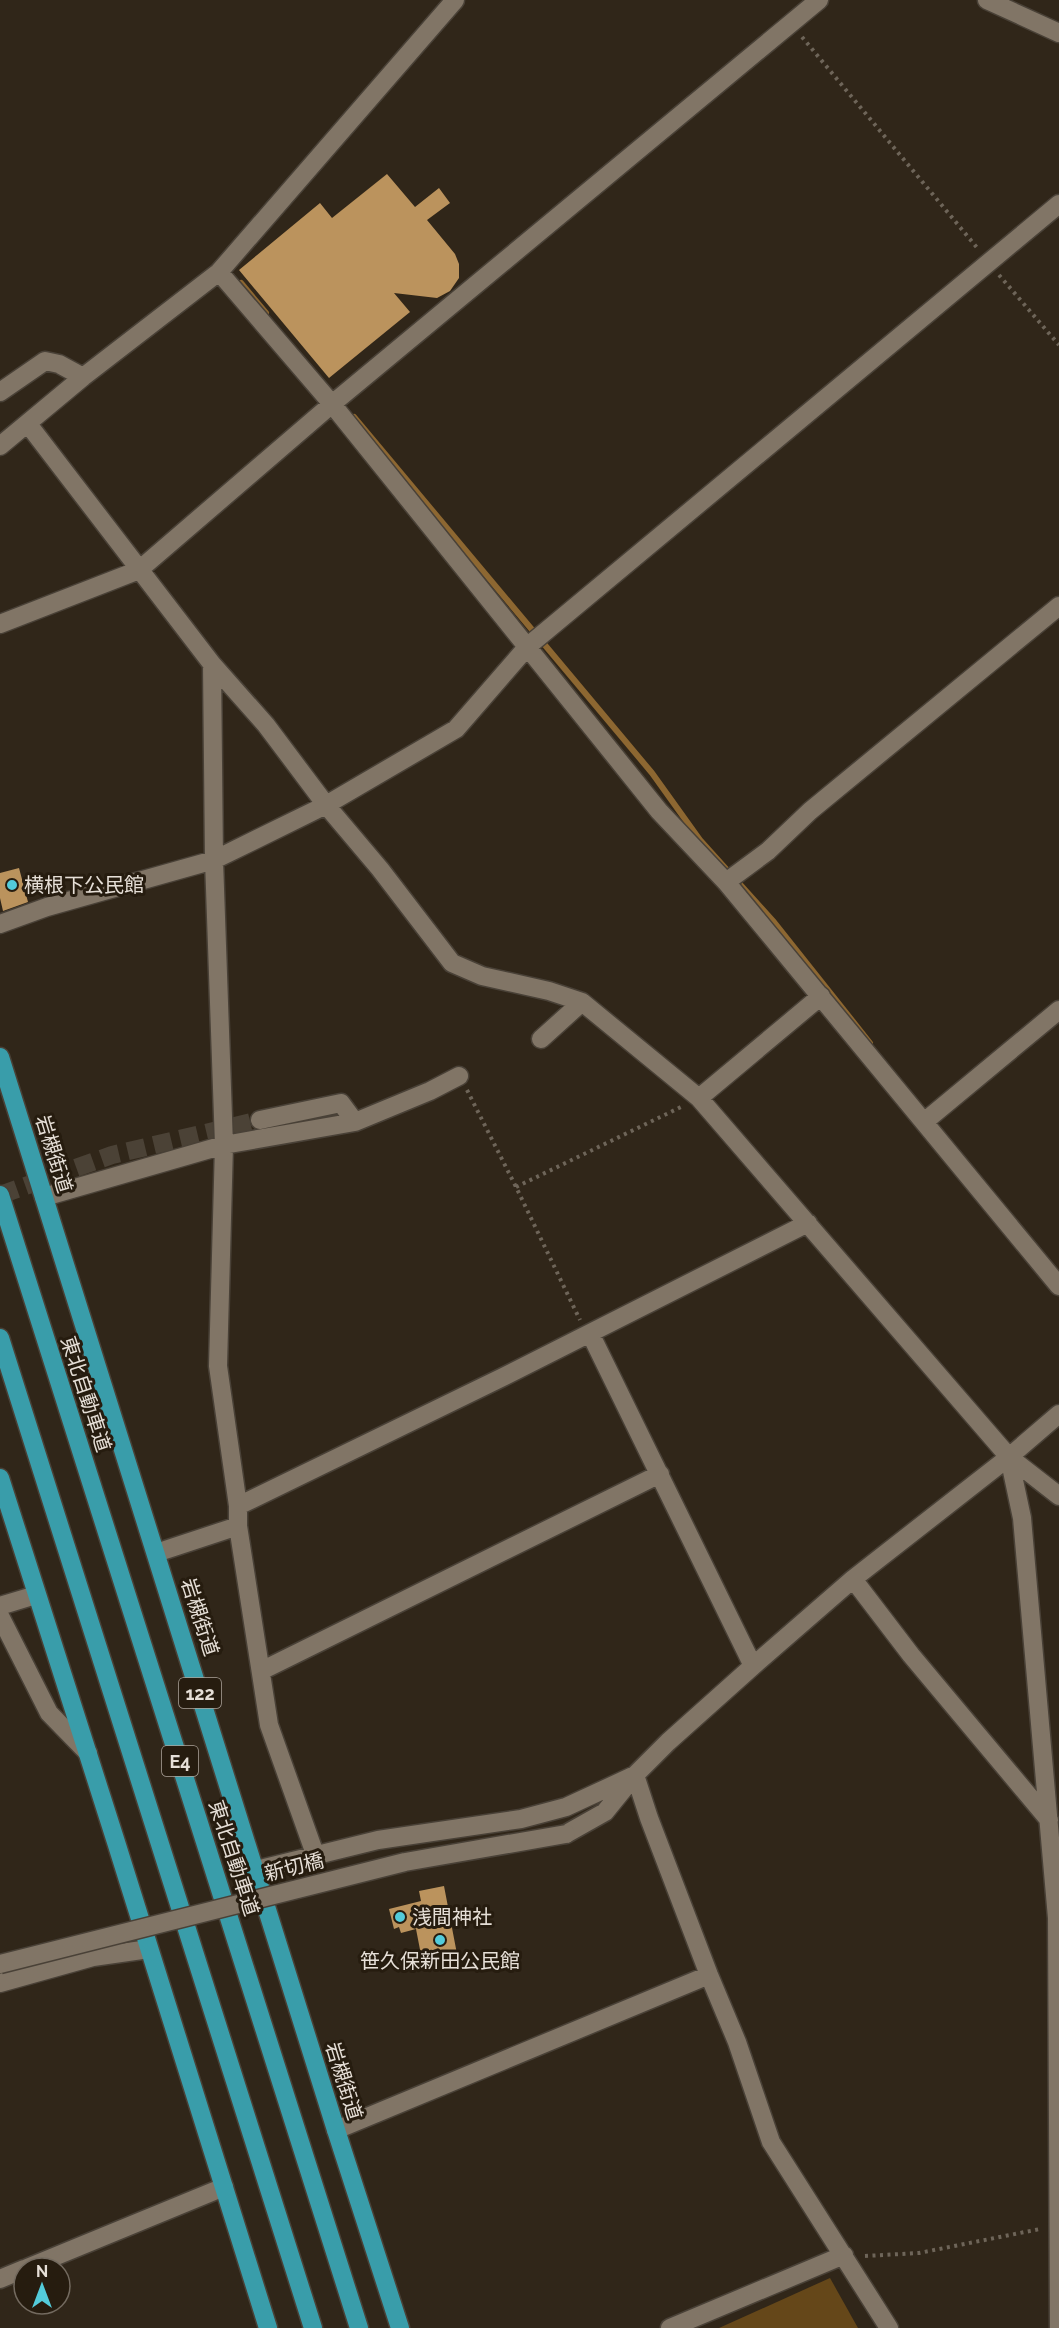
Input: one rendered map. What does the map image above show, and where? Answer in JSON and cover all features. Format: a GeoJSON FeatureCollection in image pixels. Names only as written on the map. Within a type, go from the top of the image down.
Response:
{"type":"FeatureCollection","features":[{"type":"Feature","properties":{"kind":"highway","name":"岩槻街道"},"geometry":{"type":"LineString","coordinates":[[0,1057],[400,2328]]}},
{"type":"Feature","properties":{"kind":"highway","name":"東北自動車道"},"geometry":{"type":"LineString","coordinates":[[0,1195],[359,2328]]}},
{"type":"Feature","properties":{"kind":"highway","name":"E4"},"geometry":{"type":"LineString","coordinates":[[0,1338],[314,2328]]}},
{"type":"Feature","properties":{"kind":"highway"},"geometry":{"type":"LineString","coordinates":[[0,1478],[268,2328]]}},
{"type":"Feature","properties":{"kind":"street"},"geometry":{"type":"LineString","coordinates":[[0,446],[83,377],[219,272],[454,0]]}},
{"type":"Feature","properties":{"kind":"street"},"geometry":{"type":"LineString","coordinates":[[0,624],[139,570],[332,404],[819,0]]}},
{"type":"Feature","properties":{"kind":"street"},"geometry":{"type":"LineString","coordinates":[[997,2],[1059,33]]}},
{"type":"Feature","properties":{"kind":"street"},"geometry":{"type":"LineString","coordinates":[[0,924],[47,907],[214,860],[326,805],[456,729],[528,646],[1059,204]]}},
{"type":"Feature","properties":{"kind":"street"},"geometry":{"type":"LineString","coordinates":[[219,272],[332,404],[659,811],[726,882],[1059,1286]]}},
{"type":"Feature","properties":{"kind":"street"},"geometry":{"type":"LineString","coordinates":[[1,389],[45,362],[59,364],[83,377]]}},
{"type":"Feature","properties":{"kind":"street"},"geometry":{"type":"LineString","coordinates":[[28,424],[212,664],[266,725],[326,805],[380,868],[452,963],[482,976],[549,991],[582,1002],[699,1098],[1009,1457],[1059,1496]]}},
{"type":"Feature","properties":{"kind":"street"},"geometry":{"type":"LineString","coordinates":[[726,882],[768,851],[810,811],[1059,606]]}},
{"type":"Feature","properties":{"kind":"street"},"geometry":{"type":"LineString","coordinates":[[212,664],[214,860],[224,1145],[218,1366],[238,1506],[238,1526],[269,1725],[315,1854]]}},
{"type":"Feature","properties":{"kind":"street"},"geometry":{"type":"LineString","coordinates":[[699,1098],[821,996]]}},
{"type":"Feature","properties":{"kind":"street"},"geometry":{"type":"LineString","coordinates":[[541,1039],[582,1002]]}},
{"type":"Feature","properties":{"kind":"street"},"geometry":{"type":"LineString","coordinates":[[924,1122],[1059,1010]]}},
{"type":"Feature","properties":{"kind":"street"},"geometry":{"type":"LineString","coordinates":[[44,1197],[224,1145],[355,1122],[430,1091],[459,1076]]}},
{"type":"Feature","properties":{"kind":"street"},"geometry":{"type":"LineString","coordinates":[[260,1120],[341,1103],[355,1122]]}},
{"type":"Feature","properties":{"kind":"street"},"geometry":{"type":"LineString","coordinates":[[238,1506],[589,1334],[808,1223]]}},
{"type":"Feature","properties":{"kind":"street"},"geometry":{"type":"LineString","coordinates":[[589,1334],[753,1666]]}},
{"type":"Feature","properties":{"kind":"street"},"geometry":{"type":"LineString","coordinates":[[256,1870],[378,1840],[521,1819],[566,1807],[635,1775],[668,1742],[853,1579],[1009,1457],[1059,1414]]}},
{"type":"Feature","properties":{"kind":"street"},"geometry":{"type":"LineString","coordinates":[[1009,1457],[1023,1518],[1057,1918],[1059,2328]]}},
{"type":"Feature","properties":{"kind":"street"},"geometry":{"type":"LineString","coordinates":[[261,1671],[660,1474]]}},
{"type":"Feature","properties":{"kind":"street"},"geometry":{"type":"LineString","coordinates":[[156,1553],[238,1526]]}},
{"type":"Feature","properties":{"kind":"street"},"geometry":{"type":"LineString","coordinates":[[853,1579],[911,1655],[1049,1820]]}},
{"type":"Feature","properties":{"kind":"street"},"geometry":{"type":"LineString","coordinates":[[0,1606],[36,1595]]}},
{"type":"Feature","properties":{"kind":"street"},"geometry":{"type":"LineString","coordinates":[[0,1616],[50,1713],[88,1753]]}},
{"type":"Feature","properties":{"kind":"street"},"geometry":{"type":"LineString","coordinates":[[635,1775],[649,1818],[737,2042],[771,2142],[889,2328]]}},
{"type":"Feature","properties":{"kind":"street","name":"新切橋"},"geometry":{"type":"LineString","coordinates":[[0,1964],[405,1862],[566,1834],[605,1812],[635,1775]]}},
{"type":"Feature","properties":{"kind":"street"},"geometry":{"type":"LineString","coordinates":[[0,1983],[93,1957],[149,1949]]}},
{"type":"Feature","properties":{"kind":"street"},"geometry":{"type":"LineString","coordinates":[[336,2130],[709,1975]]}},
{"type":"Feature","properties":{"kind":"street"},"geometry":{"type":"LineString","coordinates":[[57,2256],[224,2187]]}},
{"type":"Feature","properties":{"kind":"street"},"geometry":{"type":"LineString","coordinates":[[670,2328],[844,2255]]}},
{"type":"Feature","properties":{"kind":"path"},"geometry":{"type":"LineString","coordinates":[[791,24],[1059,345]]}},
{"type":"Feature","properties":{"kind":"path"},"geometry":{"type":"LineString","coordinates":[[459,1076],[589,1334]]}},
{"type":"Feature","properties":{"kind":"path"},"geometry":{"type":"LineString","coordinates":[[516,1187],[699,1098]]}},
{"type":"Feature","properties":{"kind":"path"},"geometry":{"type":"LineString","coordinates":[[844,2255],[919,2253],[1020,2231],[1059,2226]]}},
{"type":"Feature","properties":{"kind":"shaded area"},"geometry":{"type":"Polygon","coordinates":[[[830,2278],[858,2328],[719,2328],[830,2278]]]}},
{"type":"Feature","properties":{"kind":"building"},"geometry":{"type":"Polygon","coordinates":[[[387,174],[415,207],[439,188],[450,203],[427,220],[455,254],[459,264],[459,278],[450,291],[437,298],[394,293],[410,312],[329,378],[239,270],[320,203],[332,218],[387,174]]]}},
{"type":"Feature","properties":{"kind":"building","name":"横根下公民館"},"geometry":{"type":"Polygon","coordinates":[[[19,868],[28,902],[3,911],[0,898],[0,873],[19,868]]]}},
{"type":"Feature","properties":{"kind":"building"},"geometry":{"type":"Polygon","coordinates":[[[444,1886],[457,1954],[422,1960],[416,1929],[401,1933],[399,1927],[394,1929],[389,1909],[421,1901],[419,1891],[444,1886]]]}},
{"type":"Feature","properties":{"kind":"waterway"},"geometry":{"type":"LineString","coordinates":[[241,283],[266,313]]}},
{"type":"Feature","properties":{"kind":"waterway"},"geometry":{"type":"LineString","coordinates":[[354,417],[652,773],[700,840],[774,922],[870,1043]]}},
{"type":"Feature","properties":{"kind":"tunnel"},"geometry":{"type":"LineString","coordinates":[[0,1195],[112,1155],[260,1120]]}},
{"type":"Feature","properties":{"kind":"place","name":"横根下公民館"},"geometry":{"type":"Point","coordinates":[12,885]}},
{"type":"Feature","properties":{"kind":"place","name":"浅間神社"},"geometry":{"type":"Point","coordinates":[400,1917]}},
{"type":"Feature","properties":{"kind":"place","name":"笹久保新田公民館"},"geometry":{"type":"Point","coordinates":[440,1940]}}]}
